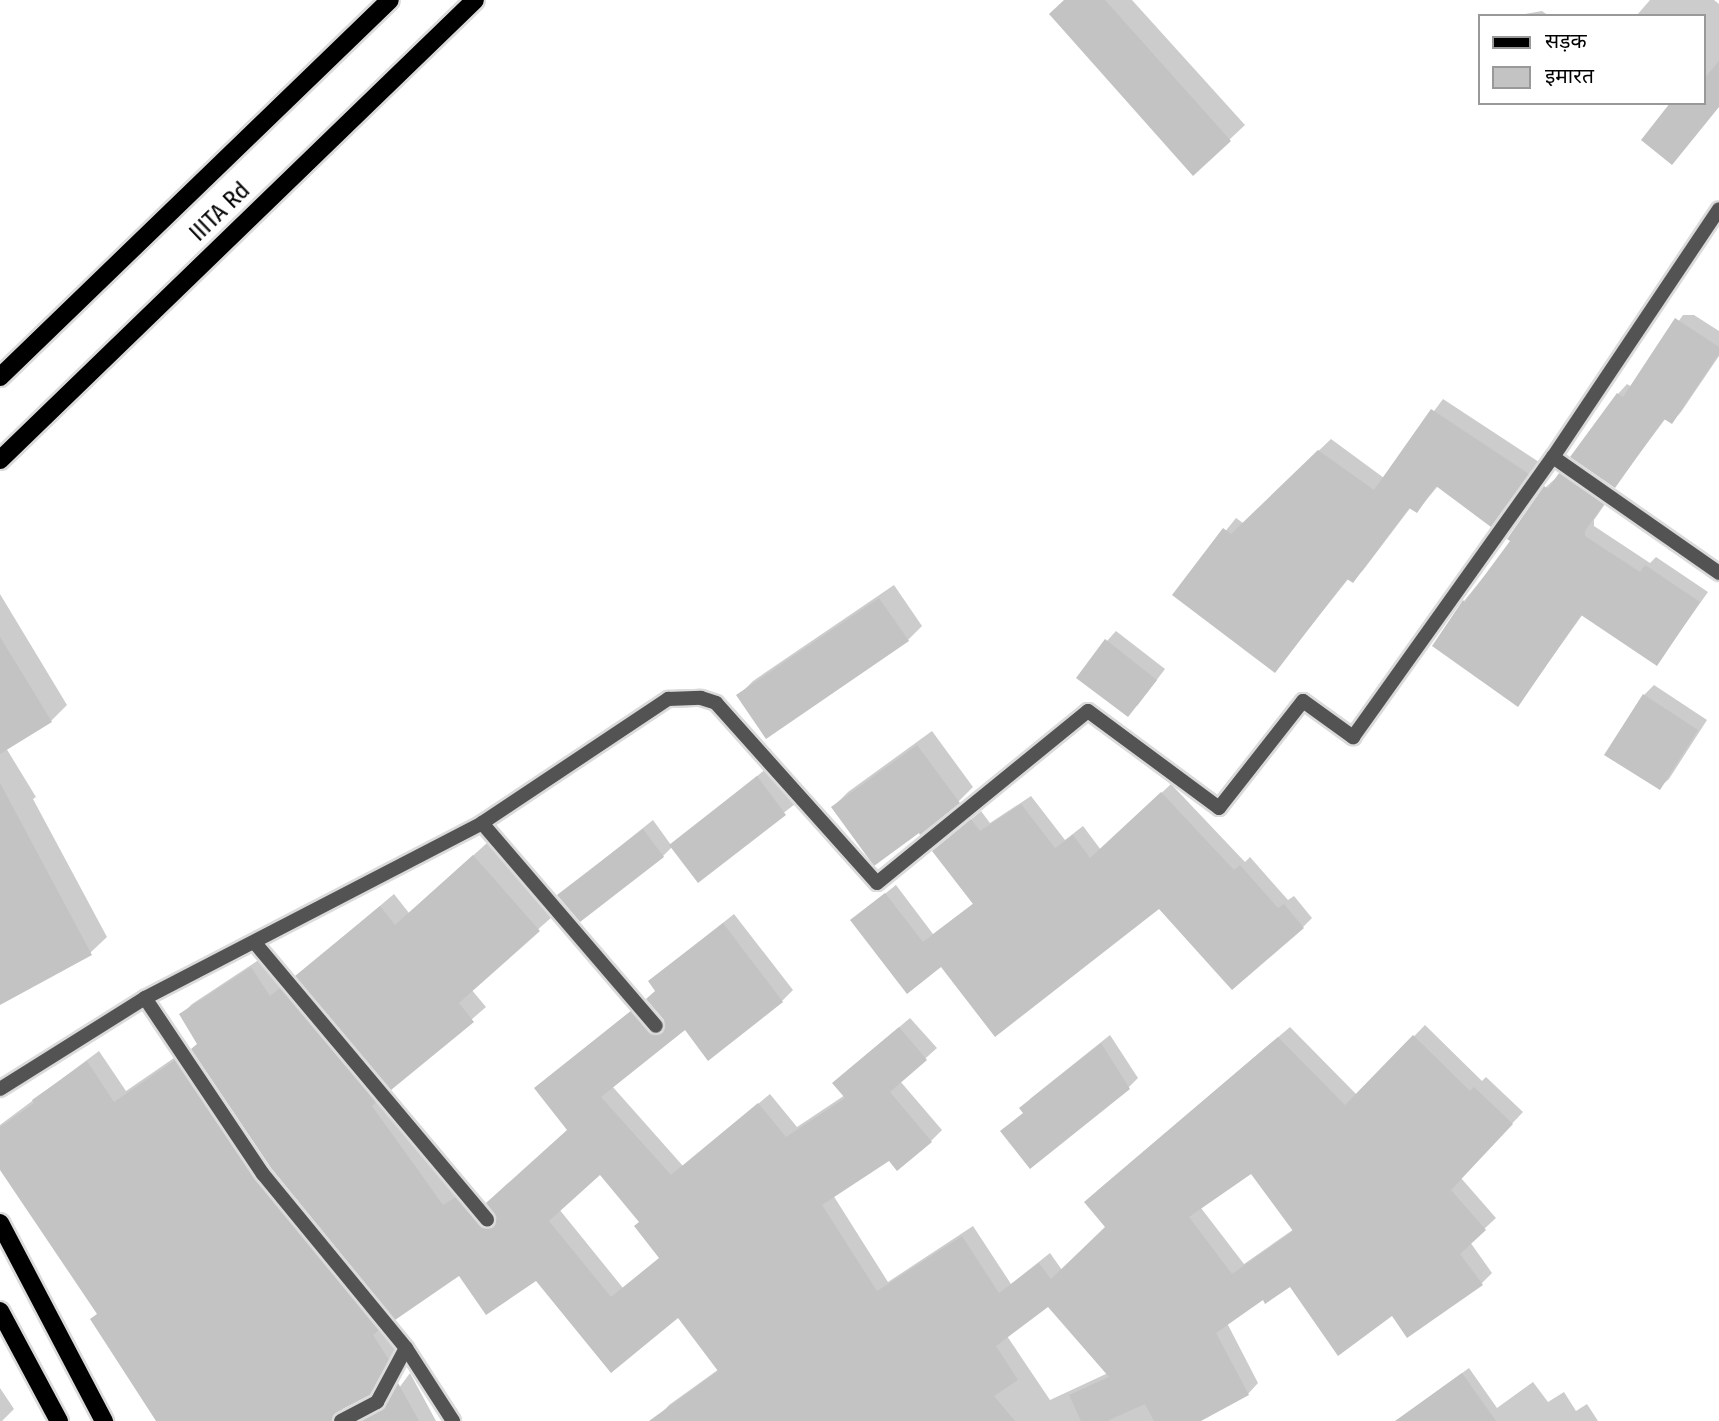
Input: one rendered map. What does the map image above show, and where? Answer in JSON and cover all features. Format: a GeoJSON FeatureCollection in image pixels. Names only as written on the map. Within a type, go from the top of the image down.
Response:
{"type":"FeatureCollection","features":[{"type":"Feature","properties":{"kind":"main road","name":"IIITA Rd"},"geometry":{"type":"LineString","coordinates":[[0,377],[390,0]]}},
{"type":"Feature","properties":{"kind":"main road","name":"IIITA Rd"},"geometry":{"type":"LineString","coordinates":[[0,460],[475,0]]}},
{"type":"Feature","properties":{"kind":"main road"},"geometry":{"type":"LineString","coordinates":[[0,1223],[104,1421]]}},
{"type":"Feature","properties":{"kind":"main road"},"geometry":{"type":"LineString","coordinates":[[0,1311],[59,1421]]}},
{"type":"Feature","properties":{"kind":"street"},"geometry":{"type":"LineString","coordinates":[[0,1089],[145,998],[482,823],[668,699],[701,698],[716,703],[877,883],[1088,711],[1219,808],[1303,701],[1353,737],[1553,457],[1719,209]]}},
{"type":"Feature","properties":{"kind":"street"},"geometry":{"type":"LineString","coordinates":[[1553,457],[1719,573]]}},
{"type":"Feature","properties":{"kind":"street"},"geometry":{"type":"LineString","coordinates":[[482,823],[656,1026]]}},
{"type":"Feature","properties":{"kind":"street"},"geometry":{"type":"LineString","coordinates":[[255,943],[487,1219]]}},
{"type":"Feature","properties":{"kind":"street"},"geometry":{"type":"LineString","coordinates":[[145,998],[263,1174],[406,1348],[453,1421]]}},
{"type":"Feature","properties":{"kind":"street"},"geometry":{"type":"LineString","coordinates":[[341,1421],[377,1402],[406,1348]]}},
{"type":"Feature","properties":{"kind":"building"},"geometry":{"type":"Polygon","coordinates":[[[1064,0],[1105,0],[1231,141],[1193,176],[1049,14],[1064,0]]]}},
{"type":"Feature","properties":{"kind":"building"},"geometry":{"type":"Polygon","coordinates":[[[1719,61],[1719,107],[1672,165],[1641,140],[1668,105],[1705,105],[1705,78],[1719,61]]]}},
{"type":"Feature","properties":{"kind":"building"},"geometry":{"type":"Polygon","coordinates":[[[1675,318],[1719,347],[1719,354],[1672,424],[1664,419],[1615,488],[1570,457],[1617,393],[1623,397],[1675,318]]]}},
{"type":"Feature","properties":{"kind":"building"},"geometry":{"type":"Polygon","coordinates":[[[1431,409],[1529,474],[1491,527],[1436,486],[1417,513],[1409,508],[1353,583],[1347,579],[1275,673],[1172,595],[1223,528],[1231,534],[1318,450],[1374,490],[1431,409]]]}},
{"type":"Feature","properties":{"kind":"building"},"geometry":{"type":"Polygon","coordinates":[[[1559,473],[1604,504],[1585,531],[1585,536],[1640,572],[1645,565],[1700,602],[1657,666],[1581,615],[1518,707],[1432,646],[1463,600],[1465,602],[1510,541],[1507,539],[1544,486],[1548,489],[1559,473]]]}},
{"type":"Feature","properties":{"kind":"building"},"geometry":{"type":"Polygon","coordinates":[[[879,598],[909,641],[766,739],[736,695],[879,598]]]}},
{"type":"Feature","properties":{"kind":"building"},"geometry":{"type":"Polygon","coordinates":[[[0,637],[52,722],[0,754],[0,637]]]}},
{"type":"Feature","properties":{"kind":"building"},"geometry":{"type":"Polygon","coordinates":[[[1105,639],[1157,680],[1128,717],[1076,678],[1105,639]]]}},
{"type":"Feature","properties":{"kind":"building"},"geometry":{"type":"Polygon","coordinates":[[[1643,694],[1698,730],[1660,790],[1604,755],[1643,694]]]}},
{"type":"Feature","properties":{"kind":"building"},"geometry":{"type":"Polygon","coordinates":[[[917,745],[960,803],[920,835],[919,833],[874,866],[831,807],[917,745]]]}},
{"type":"Feature","properties":{"kind":"building"},"geometry":{"type":"Polygon","coordinates":[[[757,776],[786,815],[698,883],[669,845],[757,776]]]}},
{"type":"Feature","properties":{"kind":"building"},"geometry":{"type":"Polygon","coordinates":[[[0,783],[92,955],[0,1005],[0,783]]]}},
{"type":"Feature","properties":{"kind":"building"},"geometry":{"type":"Polygon","coordinates":[[[1161,792],[1234,870],[1240,865],[1278,908],[1284,904],[1304,928],[1232,990],[1159,909],[995,1037],[941,967],[907,994],[850,920],[885,893],[923,942],[973,904],[932,851],[971,819],[980,831],[1021,804],[1055,848],[1073,835],[1090,858],[1161,792]]]}},
{"type":"Feature","properties":{"kind":"building"},"geometry":{"type":"Polygon","coordinates":[[[643,829],[664,857],[580,922],[557,895],[643,829]]]}},
{"type":"Feature","properties":{"kind":"building"},"geometry":{"type":"Polygon","coordinates":[[[473,855],[540,931],[459,1003],[474,1022],[391,1090],[295,976],[380,906],[395,925],[473,855]]]}},
{"type":"Feature","properties":{"kind":"building"},"geometry":{"type":"Polygon","coordinates":[[[723,923],[783,1002],[708,1061],[685,1030],[601,1097],[671,1175],[758,1103],[786,1137],[845,1098],[832,1083],[899,1027],[927,1060],[890,1092],[932,1142],[897,1171],[889,1161],[822,1205],[877,1291],[962,1236],[999,1293],[1039,1263],[1051,1279],[1105,1227],[1084,1202],[1278,1037],[1345,1105],[1413,1035],[1470,1091],[1474,1087],[1513,1124],[1451,1190],[1486,1230],[1460,1254],[1483,1285],[1407,1338],[1392,1316],[1338,1356],[1290,1287],[1265,1304],[1263,1300],[1216,1333],[1249,1395],[1201,1421],[1154,1421],[1145,1404],[1107,1421],[1081,1421],[1069,1395],[1109,1377],[1048,1307],[996,1346],[1018,1380],[994,1396],[1015,1421],[649,1421],[718,1371],[678,1318],[611,1373],[536,1281],[486,1315],[459,1276],[395,1320],[271,1168],[191,1049],[197,1044],[179,1014],[251,967],[270,996],[280,988],[376,1102],[372,1106],[443,1205],[456,1197],[480,1225],[488,1228],[494,1226],[497,1218],[486,1203],[567,1130],[534,1088],[631,1011],[652,1035],[663,1033],[664,1020],[646,999],[655,991],[648,981],[723,923]],[[1251,1174],[1189,1217],[1232,1274],[1293,1231],[1251,1174]],[[600,1175],[549,1221],[611,1297],[659,1258],[634,1226],[639,1222],[600,1175]]]}},
{"type":"Feature","properties":{"kind":"building"},"geometry":{"type":"Polygon","coordinates":[[[1101,1043],[1130,1089],[1030,1169],[1000,1131],[1023,1113],[1019,1108],[1101,1043]]]}},
{"type":"Feature","properties":{"kind":"building"},"geometry":{"type":"Polygon","coordinates":[[[175,1060],[255,1180],[379,1330],[373,1335],[389,1360],[370,1395],[337,1412],[331,1421],[156,1421],[90,1319],[97,1314],[0,1170],[0,1127],[34,1103],[32,1100],[87,1061],[114,1102],[175,1060]]]}},
{"type":"Feature","properties":{"kind":"building"},"geometry":{"type":"Polygon","coordinates":[[[1462,1373],[1496,1421],[1395,1421],[1462,1373]]]}},
{"type":"Feature","properties":{"kind":"building"},"geometry":{"type":"Polygon","coordinates":[[[398,1383],[419,1421],[362,1421],[385,1407],[398,1383]]]}}]}
